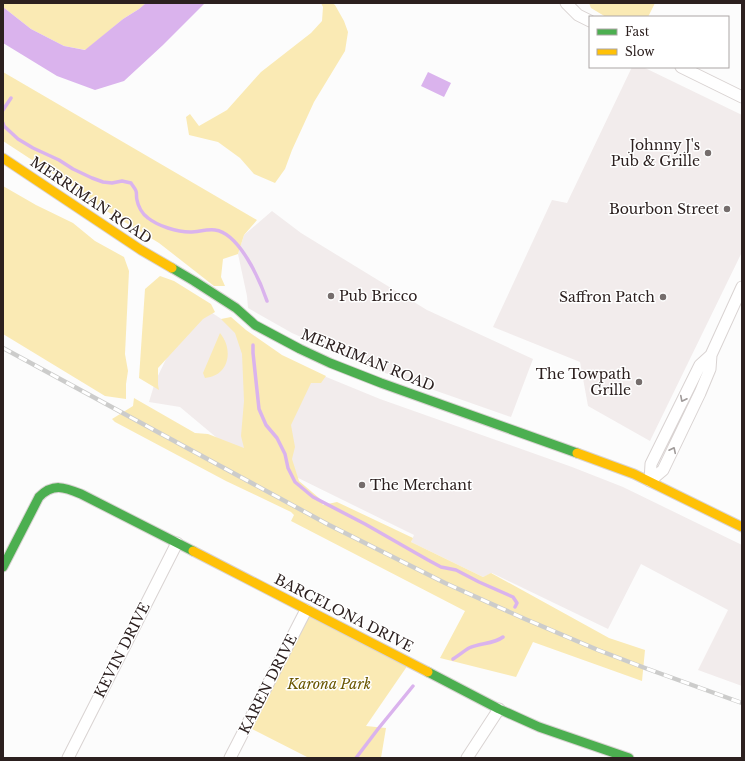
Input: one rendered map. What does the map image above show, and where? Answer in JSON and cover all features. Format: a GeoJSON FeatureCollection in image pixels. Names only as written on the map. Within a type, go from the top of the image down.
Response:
{"type":"FeatureCollection","features":[{"type":"Feature","properties":{"kind":"main road","name":"MERRIMAN ROAD"},"geometry":{"type":"LineString","coordinates":[[3,158],[141,250],[236,308],[255,325],[330,363],[381,383],[602,462],[650,482],[742,527]]}},
{"type":"Feature","properties":{"kind":"main road","name":"BARCELONA DRIVE"},"geometry":{"type":"LineString","coordinates":[[3,567],[39,497],[44,491],[50,488],[67,488],[383,648],[499,709],[539,727],[628,758]]}},
{"type":"Feature","properties":{"kind":"street"},"geometry":{"type":"LineString","coordinates":[[566,3],[578,15],[589,20]]}},
{"type":"Feature","properties":{"kind":"street"},"geometry":{"type":"LineString","coordinates":[[683,68],[742,97]]}},
{"type":"Feature","properties":{"kind":"street"},"geometry":{"type":"LineString","coordinates":[[650,482],[663,470],[703,386],[710,369],[711,355],[742,287]]}},
{"type":"Feature","properties":{"kind":"street"},"geometry":{"type":"LineString","coordinates":[[650,482],[651,464],[700,365],[711,355]]}},
{"type":"Feature","properties":{"kind":"street"},"geometry":{"type":"LineString","coordinates":[[692,380],[703,386]]}},
{"type":"Feature","properties":{"kind":"street"},"geometry":{"type":"LineString","coordinates":[[674,418],[685,424]]}},
{"type":"Feature","properties":{"kind":"street","name":"KEVIN DRIVE"},"geometry":{"type":"LineString","coordinates":[[68,758],[177,543]]}},
{"type":"Feature","properties":{"kind":"street","name":"KAREN DRIVE"},"geometry":{"type":"LineString","coordinates":[[230,758],[306,610]]}},
{"type":"Feature","properties":{"kind":"street"},"geometry":{"type":"LineString","coordinates":[[467,758],[499,709]]}},
{"type":"Feature","properties":{"kind":"shaded area"},"geometry":{"type":"Polygon","coordinates":[[[146,3],[205,3],[124,81],[95,90],[57,76],[3,43],[3,7],[31,29],[64,46],[85,50],[123,19],[146,3]]]}},
{"type":"Feature","properties":{"kind":"shaded area"},"geometry":{"type":"Polygon","coordinates":[[[632,68],[645,68],[742,115],[742,252],[650,441],[588,406],[580,362],[493,327],[552,200],[567,203],[632,68]]]}},
{"type":"Feature","properties":{"kind":"shaded area"},"geometry":{"type":"Polygon","coordinates":[[[428,72],[451,83],[444,97],[421,86],[428,72]]]}},
{"type":"Feature","properties":{"kind":"shaded area"},"geometry":{"type":"Polygon","coordinates":[[[272,211],[301,233],[427,310],[533,359],[511,417],[371,368],[292,333],[248,308],[247,296],[238,254],[244,235],[272,211]]]}},
{"type":"Feature","properties":{"kind":"shaded area"},"geometry":{"type":"Polygon","coordinates":[[[194,301],[273,353],[319,374],[380,399],[572,467],[623,487],[742,545],[742,686],[698,670],[728,610],[641,564],[608,629],[492,573],[483,577],[411,542],[414,535],[217,438],[180,407],[149,402],[155,382],[194,301]]]}},
{"type":"Feature","properties":{"kind":"green space"},"geometry":{"type":"Polygon","coordinates":[[[3,3],[146,3],[123,19],[86,50],[64,46],[31,29],[3,7],[3,3]]]}},
{"type":"Feature","properties":{"kind":"green space"},"geometry":{"type":"Polygon","coordinates":[[[321,3],[332,3],[335,5],[344,21],[348,32],[345,51],[314,102],[285,169],[275,183],[254,174],[240,158],[218,142],[189,135],[186,117],[190,114],[199,126],[227,110],[261,72],[311,33],[322,21],[323,7],[321,3]]]}},
{"type":"Feature","properties":{"kind":"green space"},"geometry":{"type":"Polygon","coordinates":[[[589,3],[655,3],[648,16],[604,16],[591,8],[589,3]]]}},
{"type":"Feature","properties":{"kind":"green space"},"geometry":{"type":"Polygon","coordinates":[[[3,72],[257,220],[244,235],[238,254],[223,259],[221,277],[225,286],[214,286],[159,243],[100,207],[81,192],[3,141],[3,72]]]}},
{"type":"Feature","properties":{"kind":"green space"},"geometry":{"type":"Polygon","coordinates":[[[3,186],[36,205],[73,223],[95,241],[124,257],[129,271],[125,354],[128,371],[126,399],[105,396],[3,334],[3,186]]]}},
{"type":"Feature","properties":{"kind":"green space"},"geometry":{"type":"Polygon","coordinates":[[[160,276],[174,281],[211,304],[215,312],[203,319],[158,368],[159,390],[139,378],[145,289],[160,276]]]}},
{"type":"Feature","properties":{"kind":"green space"},"geometry":{"type":"Polygon","coordinates":[[[231,317],[246,330],[282,355],[326,376],[321,383],[311,383],[291,425],[295,447],[292,459],[299,481],[319,498],[323,505],[337,502],[413,538],[411,542],[483,577],[491,573],[609,638],[645,650],[642,681],[533,642],[516,677],[440,658],[465,611],[291,521],[294,515],[291,512],[226,481],[115,422],[112,419],[133,406],[134,398],[195,433],[208,434],[244,448],[241,436],[244,401],[242,354],[235,333],[221,319],[231,317]]]}},
{"type":"Feature","properties":{"kind":"green space"},"geometry":{"type":"Polygon","coordinates":[[[220,333],[227,347],[227,361],[219,373],[205,378],[203,373],[220,333]]]}},
{"type":"Feature","properties":{"kind":"green space","name":"Karona Park"},"geometry":{"type":"Polygon","coordinates":[[[306,610],[410,662],[366,726],[386,728],[381,758],[309,758],[246,726],[306,610]]]}},
{"type":"Feature","properties":{"kind":"waterway"},"geometry":{"type":"LineString","coordinates":[[3,110],[11,98]]}},
{"type":"Feature","properties":{"kind":"waterway"},"geometry":{"type":"LineString","coordinates":[[3,123],[4,126],[18,139],[92,178],[103,182],[112,183],[122,181],[131,183],[136,191],[139,207],[142,212],[157,224],[185,232],[215,230],[224,233],[240,248],[254,270],[267,301]]}},
{"type":"Feature","properties":{"kind":"waterway"},"geometry":{"type":"LineString","coordinates":[[253,345],[259,409],[266,425],[277,438],[285,454],[288,468],[295,482],[313,497],[365,524],[441,567],[456,570],[513,597],[517,603],[515,607]]}},
{"type":"Feature","properties":{"kind":"waterway"},"geometry":{"type":"LineString","coordinates":[[453,659],[469,648],[495,641],[503,637]]}},
{"type":"Feature","properties":{"kind":"waterway"},"geometry":{"type":"LineString","coordinates":[[356,758],[413,686]]}},
{"type":"Feature","properties":{"kind":"railway"},"geometry":{"type":"LineString","coordinates":[[3,348],[329,525],[445,583],[598,650],[742,703]]}},
{"type":"Feature","properties":{"kind":"traffic: fast"},"geometry":{"type":"LineString","coordinates":[[172,268],[236,308],[255,325],[330,363],[381,383],[577,453]]}},
{"type":"Feature","properties":{"kind":"traffic: fast"},"geometry":{"type":"LineString","coordinates":[[3,567],[39,497],[54,488],[64,488],[81,494],[193,551]]}},
{"type":"Feature","properties":{"kind":"traffic: fast"},"geometry":{"type":"LineString","coordinates":[[428,672],[499,709],[539,727],[629,758]]}},
{"type":"Feature","properties":{"kind":"traffic: slow"},"geometry":{"type":"LineString","coordinates":[[3,158],[141,250],[172,268]]}},
{"type":"Feature","properties":{"kind":"traffic: slow"},"geometry":{"type":"LineString","coordinates":[[577,453],[634,474],[742,527]]}},
{"type":"Feature","properties":{"kind":"traffic: slow"},"geometry":{"type":"LineString","coordinates":[[193,551],[428,672]]}},
{"type":"Feature","properties":{"kind":"place","name":"Johnny J's Pub & Grille"},"geometry":{"type":"Point","coordinates":[708,153]}},
{"type":"Feature","properties":{"kind":"place","name":"Bourbon Street"},"geometry":{"type":"Point","coordinates":[727,209]}},
{"type":"Feature","properties":{"kind":"place","name":"Pub Bricco"},"geometry":{"type":"Point","coordinates":[331,296]}},
{"type":"Feature","properties":{"kind":"place","name":"Saffron Patch"},"geometry":{"type":"Point","coordinates":[663,297]}},
{"type":"Feature","properties":{"kind":"place","name":"The Towpath Grille"},"geometry":{"type":"Point","coordinates":[639,382]}},
{"type":"Feature","properties":{"kind":"place","name":"The Merchant"},"geometry":{"type":"Point","coordinates":[362,485]}}]}
